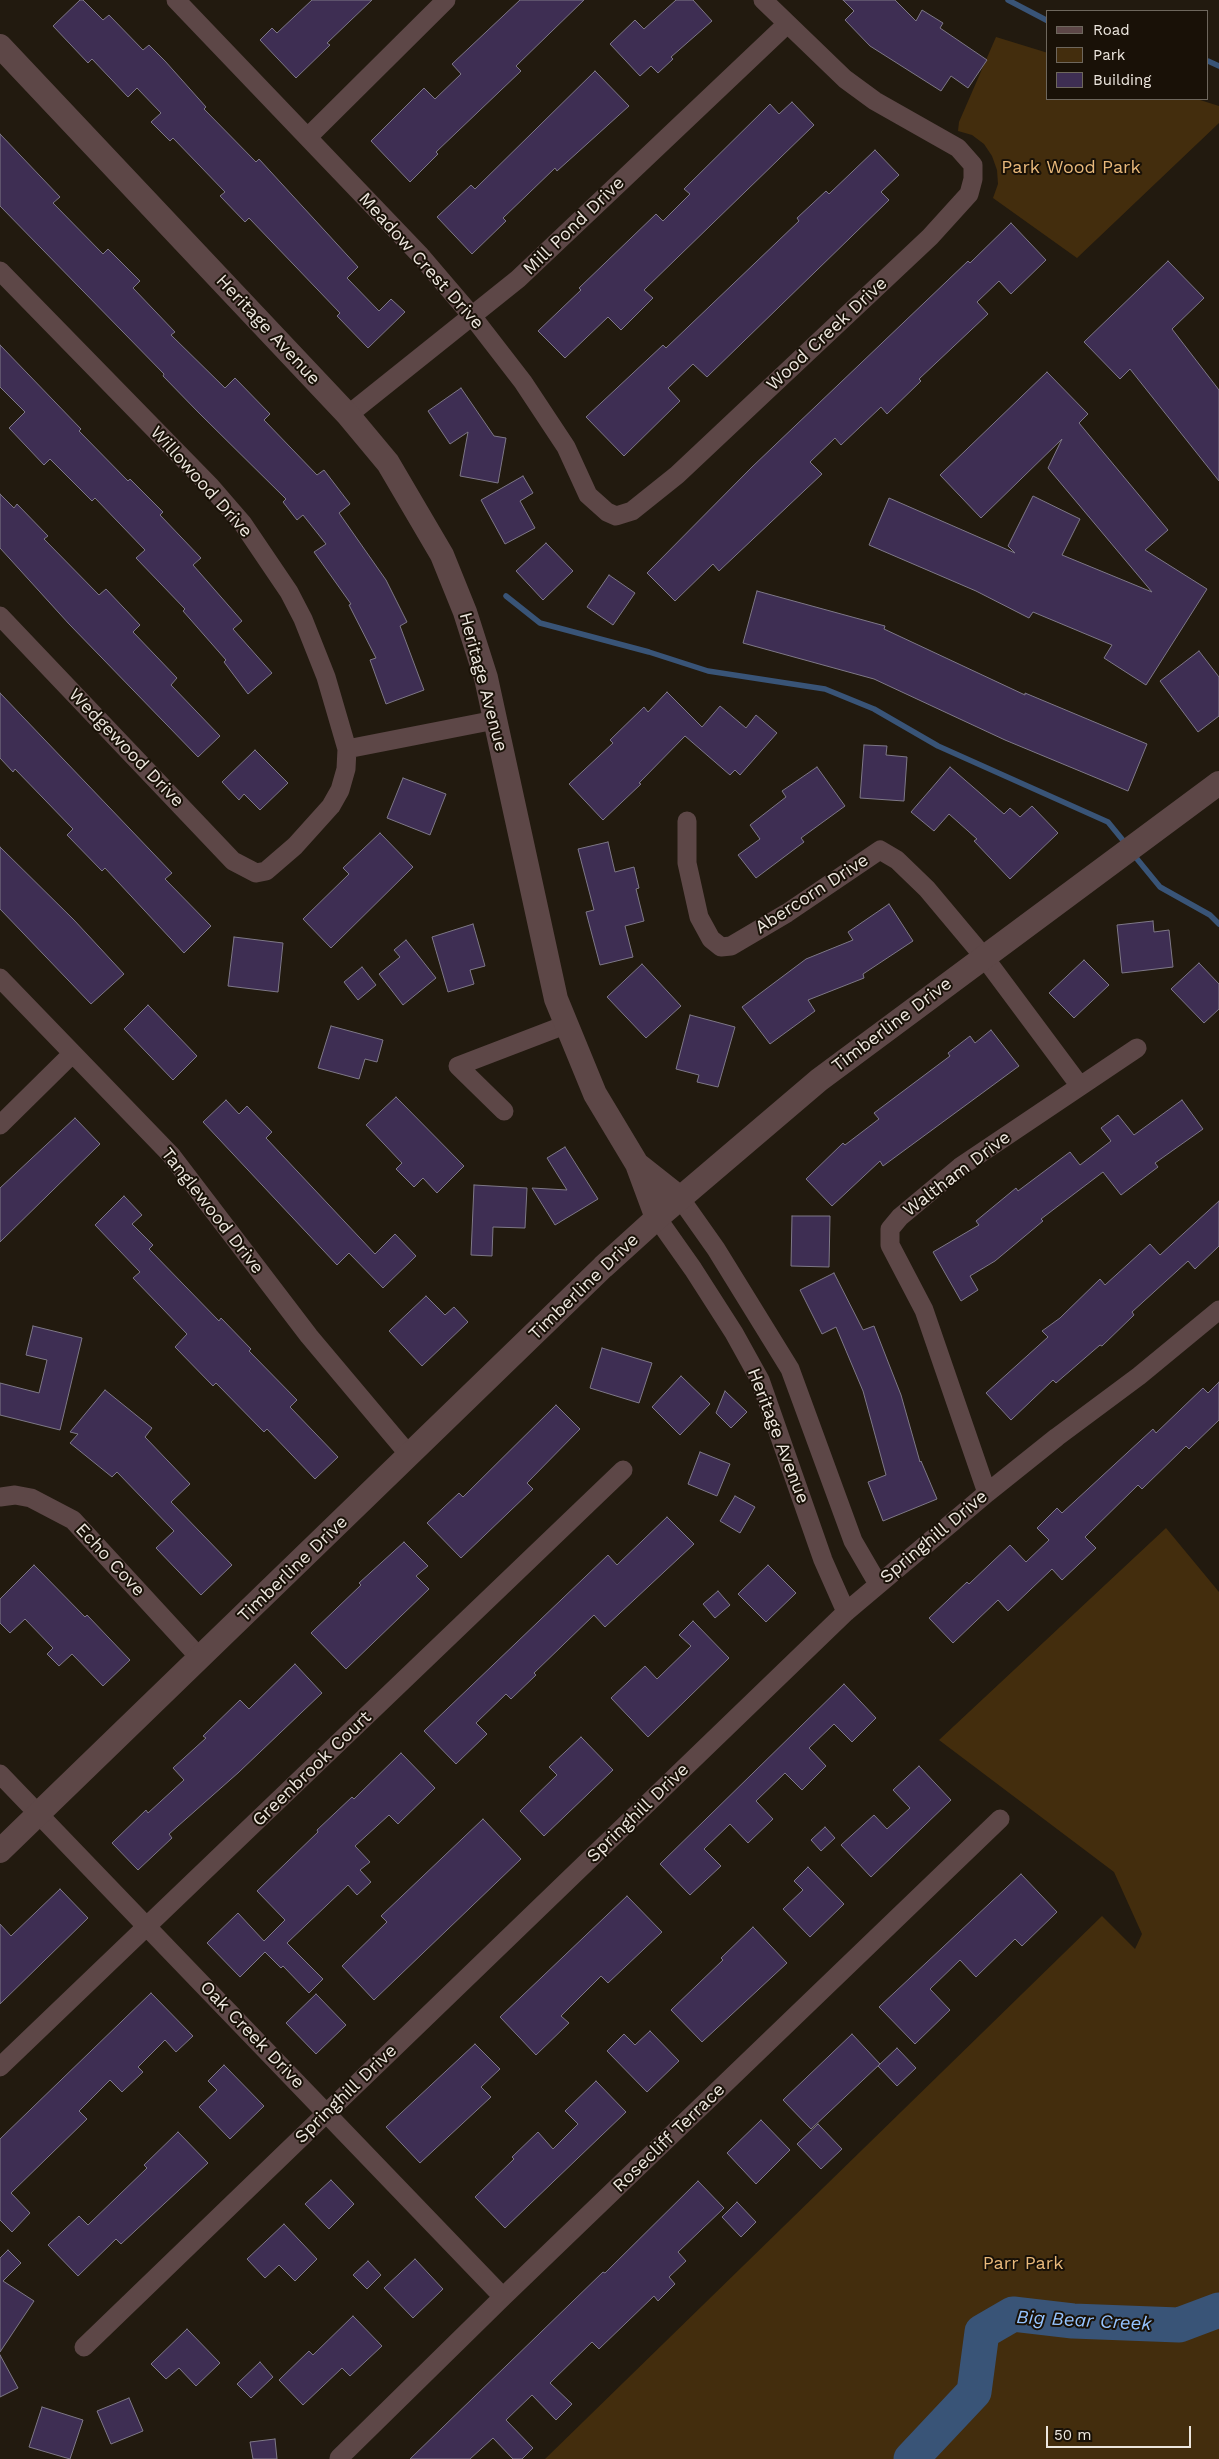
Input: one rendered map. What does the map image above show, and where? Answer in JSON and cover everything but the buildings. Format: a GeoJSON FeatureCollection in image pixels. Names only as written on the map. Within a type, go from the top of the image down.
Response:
{"type":"FeatureCollection","features":[{"type":"Feature","properties":{"kind":"street","name":"Meadow Crest Drive"},"geometry":{"type":"LineString","coordinates":[[176,0],[419,254],[472,316],[523,382],[566,447],[588,495],[607,512],[616,516],[632,511],[645,501]]}},
{"type":"Feature","properties":{"kind":"street"},"geometry":{"type":"LineString","coordinates":[[308,137],[446,0]]}},
{"type":"Feature","properties":{"kind":"street"},"geometry":{"type":"LineString","coordinates":[[763,0],[787,24]]}},
{"type":"Feature","properties":{"kind":"street","name":"Wood Creek Drive"},"geometry":{"type":"LineString","coordinates":[[645,501],[677,475],[916,250],[969,194],[973,179],[973,166],[962,152],[875,101],[852,85],[787,24]]}},
{"type":"Feature","properties":{"kind":"street","name":"Mill Pond Drive"},"geometry":{"type":"LineString","coordinates":[[348,415],[518,279],[787,24]]}},
{"type":"Feature","properties":{"kind":"street","name":"Heritage Avenue"},"geometry":{"type":"LineString","coordinates":[[0,46],[348,415],[388,463],[442,555],[465,612],[486,678],[556,1000],[565,1025],[595,1094],[637,1164],[657,1218],[699,1277],[734,1333],[760,1380],[823,1560],[846,1612]]}},
{"type":"Feature","properties":{"kind":"street","name":"Willowood Drive"},"geometry":{"type":"LineString","coordinates":[[0,271],[211,487],[243,524],[289,592],[303,619],[326,677],[347,749],[346,769],[340,790],[331,806],[295,846],[266,871],[256,874]]}},
{"type":"Feature","properties":{"kind":"street","name":"Wedgewood Drive"},"geometry":{"type":"LineString","coordinates":[[0,616],[233,861],[256,874]]}},
{"type":"Feature","properties":{"kind":"street"},"geometry":{"type":"LineString","coordinates":[[347,749],[495,720]]}},
{"type":"Feature","properties":{"kind":"street","name":"Timberline Drive"},"geometry":{"type":"LineString","coordinates":[[0,1851],[603,1267],[657,1218],[818,1080],[1219,783]]}},
{"type":"Feature","properties":{"kind":"street","name":"Abercorn Drive"},"geometry":{"type":"LineString","coordinates":[[687,821],[687,863],[699,917],[711,939],[721,946],[731,946],[787,913],[880,850],[897,860],[927,889],[984,957],[1080,1086]]}},
{"type":"Feature","properties":{"kind":"street","name":"Tanglewood Drive"},"geometry":{"type":"LineString","coordinates":[[0,978],[171,1155],[309,1336],[410,1456]]}},
{"type":"Feature","properties":{"kind":"street"},"geometry":{"type":"LineString","coordinates":[[504,1111],[458,1066],[565,1025]]}},
{"type":"Feature","properties":{"kind":"street","name":"Waltham Drive"},"geometry":{"type":"LineString","coordinates":[[988,1493],[924,1310],[890,1245],[890,1229],[900,1217],[960,1167],[1137,1048]]}},
{"type":"Feature","properties":{"kind":"street"},"geometry":{"type":"LineString","coordinates":[[0,1125],[72,1054]]}},
{"type":"Feature","properties":{"kind":"street","name":"Heritage Avenue"},"geometry":{"type":"LineString","coordinates":[[637,1164],[680,1198],[716,1249],[790,1369],[852,1541],[878,1584]]}},
{"type":"Feature","properties":{"kind":"street","name":"Springhill Drive"},"geometry":{"type":"LineString","coordinates":[[84,2347],[846,1612],[1057,1436],[1139,1376],[1219,1310]]}},
{"type":"Feature","properties":{"kind":"street","name":"Greenbrook Court"},"geometry":{"type":"LineString","coordinates":[[0,2067],[623,1470]]}},
{"type":"Feature","properties":{"kind":"street","name":"Echo Cove"},"geometry":{"type":"LineString","coordinates":[[0,1497],[15,1495],[31,1498],[73,1520],[200,1658]]}},
{"type":"Feature","properties":{"kind":"street","name":"Oak Creek Drive"},"geometry":{"type":"LineString","coordinates":[[0,1774],[503,2297]]}},
{"type":"Feature","properties":{"kind":"street","name":"Rosecliff Terrace"},"geometry":{"type":"LineString","coordinates":[[339,2458],[503,2297],[1000,1819]]}},
{"type":"Feature","properties":{"kind":"green space","name":"Park Wood Park"},"geometry":{"type":"Polygon","coordinates":[[[996,37],[1046,52],[1046,100],[1200,100],[1219,106],[1219,123],[1077,258],[993,198],[998,184],[997,170],[992,156],[984,144],[972,135],[958,131],[959,122],[996,37]]]}},
{"type":"Feature","properties":{"kind":"green space","name":"Parr Park"},"geometry":{"type":"Polygon","coordinates":[[[1166,1528],[1219,1592],[1219,2459],[545,2459],[1102,1916],[1135,1949],[1142,1934],[1114,1872],[939,1740],[1166,1528]]]}},
{"type":"Feature","properties":{"kind":"waterway"},"geometry":{"type":"LineString","coordinates":[[1008,0],[1046,20]]}},
{"type":"Feature","properties":{"kind":"waterway"},"geometry":{"type":"LineString","coordinates":[[1209,61],[1219,66]]}},
{"type":"Feature","properties":{"kind":"waterway"},"geometry":{"type":"LineString","coordinates":[[506,596],[540,623],[649,652],[708,671],[825,689],[874,709],[938,746],[1108,822],[1126,844]]}},
{"type":"Feature","properties":{"kind":"waterway"},"geometry":{"type":"LineString","coordinates":[[1133,854],[1160,887],[1210,915],[1219,924]]}},
{"type":"Feature","properties":{"kind":"waterway","name":"Big Bear Creek"},"geometry":{"type":"LineString","coordinates":[[911,2459],[974,2392],[982,2332],[1013,2314],[1073,2321],[1179,2325],[1219,2310]]}}]}
